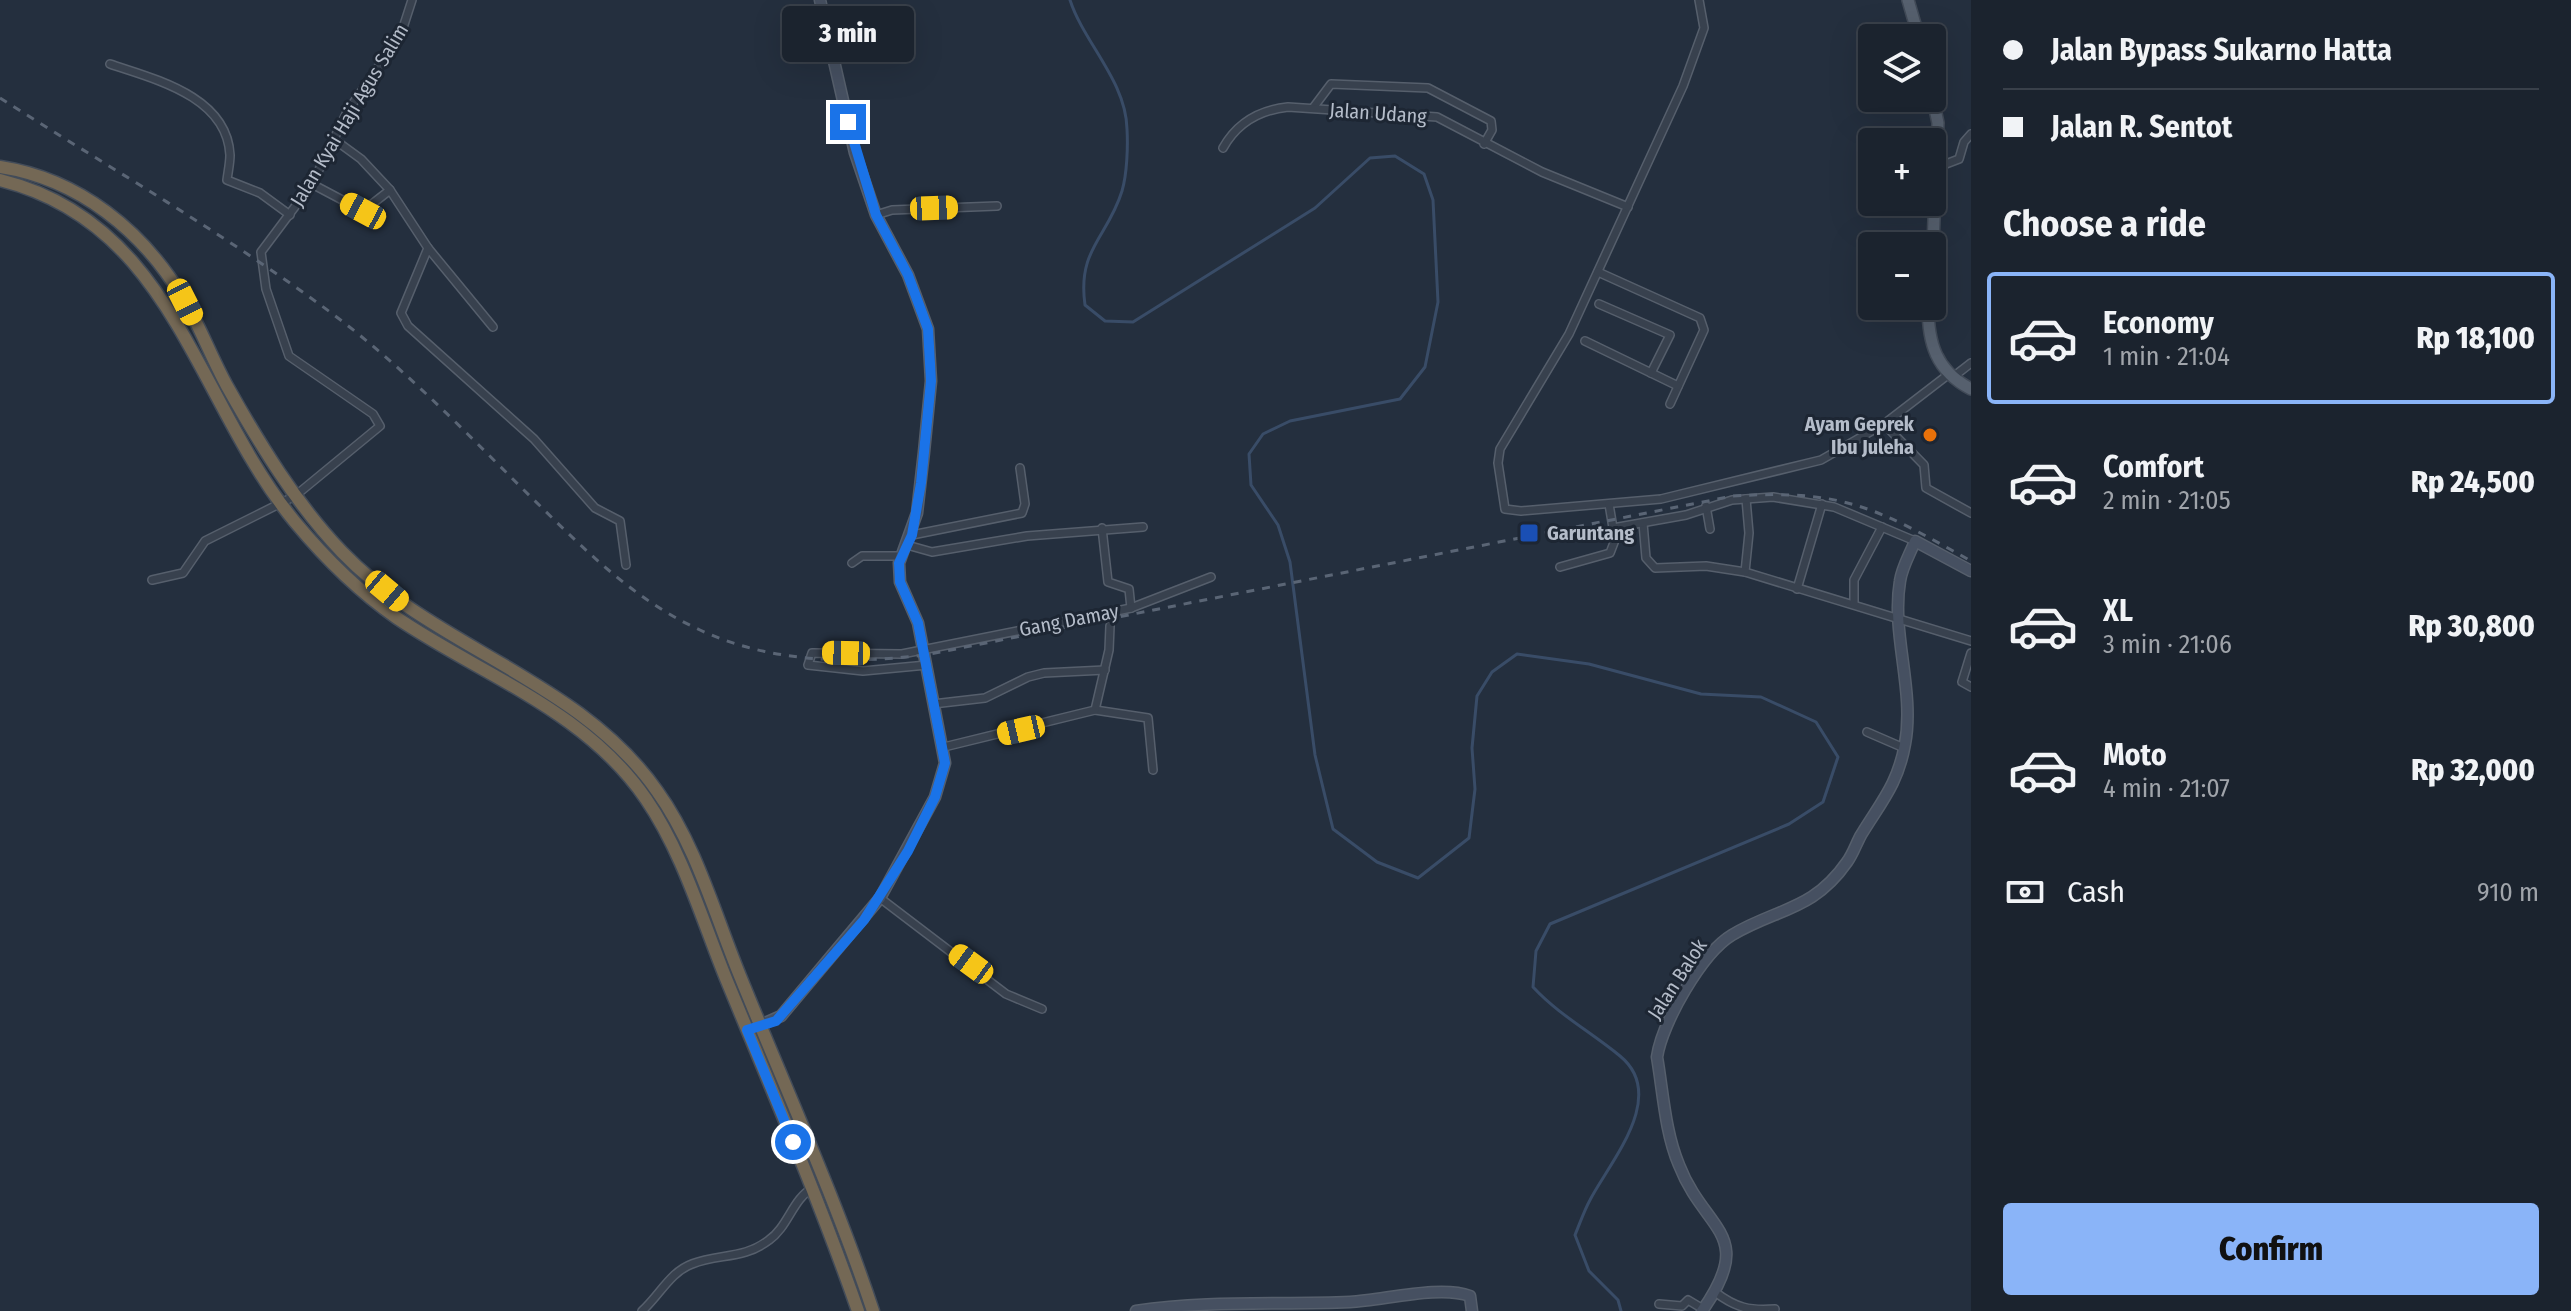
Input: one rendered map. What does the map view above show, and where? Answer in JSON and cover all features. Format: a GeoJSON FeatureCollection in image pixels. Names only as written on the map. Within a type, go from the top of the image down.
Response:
{"type":"FeatureCollection","features":[{"type":"Feature","properties":{"kind":"highway"},"geometry":{"type":"LineString","coordinates":[[0,167],[30,173],[91,200],[119,221],[159,262],[185,302],[227,385],[295,496],[342,553],[410,610],[547,690],[604,731],[629,756],[674,816],[762,1026],[873,1311]]}},
{"type":"Feature","properties":{"kind":"highway"},"geometry":{"type":"LineString","coordinates":[[0,180],[50,198],[125,249],[172,315],[258,469],[282,504],[353,584],[398,618],[564,716],[620,766],[646,798],[668,836],[813,1188],[858,1311]]}},
{"type":"Feature","properties":{"kind":"main road"},"geometry":{"type":"LineString","coordinates":[[1908,0],[1915,24]]}},
{"type":"Feature","properties":{"kind":"main road"},"geometry":{"type":"LineString","coordinates":[[1928,320],[1928,338],[1951,376],[1971,389]]}},
{"type":"Feature","properties":{"kind":"street","name":"Jalan Kyai Haji Agus Salim"},"geometry":{"type":"LineString","coordinates":[[152,580],[183,573],[205,541],[295,496],[374,433],[381,422],[326,378],[289,356],[260,264],[267,242],[312,184],[351,105],[401,34],[412,0]]}},
{"type":"Feature","properties":{"kind":"street"},"geometry":{"type":"LineString","coordinates":[[747,1030],[781,1016],[880,898],[935,797],[945,763],[924,650],[911,601],[900,582],[899,556],[909,540],[931,381],[928,329],[908,275],[876,215],[855,153],[820,0]]}},
{"type":"Feature","properties":{"kind":"street"},"geometry":{"type":"LineString","coordinates":[[1699,0],[1704,28],[1683,86],[1551,368],[1500,449],[1498,463],[1502,503],[1507,511],[1661,499],[1821,460],[1884,424],[1971,363]]}},
{"type":"Feature","properties":{"kind":"street"},"geometry":{"type":"LineString","coordinates":[[110,64],[185,89],[207,109],[221,129],[230,154],[227,180],[260,193],[290,215]]}},
{"type":"Feature","properties":{"kind":"street","name":"Jalan Udang"},"geometry":{"type":"LineString","coordinates":[[1312,108],[1322,101],[1331,84],[1428,88],[1491,121],[1492,130],[1484,144]]}},
{"type":"Feature","properties":{"kind":"street","name":"Jalan Udang"},"geometry":{"type":"LineString","coordinates":[[1223,148],[1230,135],[1267,109],[1312,108],[1437,117],[1542,172],[1628,207]]}},
{"type":"Feature","properties":{"kind":"street"},"geometry":{"type":"LineString","coordinates":[[1946,164],[1959,159],[1964,142],[1971,134]]}},
{"type":"Feature","properties":{"kind":"street"},"geometry":{"type":"LineString","coordinates":[[335,140],[361,159],[390,190],[428,248],[493,327]]}},
{"type":"Feature","properties":{"kind":"street"},"geometry":{"type":"LineString","coordinates":[[312,184],[363,211],[390,190]]}},
{"type":"Feature","properties":{"kind":"street"},"geometry":{"type":"LineString","coordinates":[[876,215],[892,210],[997,206]]}},
{"type":"Feature","properties":{"kind":"street"},"geometry":{"type":"LineString","coordinates":[[428,248],[401,313],[408,326],[534,439],[595,508],[620,521],[626,565]]}},
{"type":"Feature","properties":{"kind":"street"},"geometry":{"type":"LineString","coordinates":[[1598,272],[1700,318],[1704,330],[1670,404]]}},
{"type":"Feature","properties":{"kind":"street"},"geometry":{"type":"LineString","coordinates":[[1599,304],[1670,335],[1651,373]]}},
{"type":"Feature","properties":{"kind":"street"},"geometry":{"type":"LineString","coordinates":[[1585,341],[1678,386]]}},
{"type":"Feature","properties":{"kind":"street"},"geometry":{"type":"LineString","coordinates":[[1884,424],[1924,465],[1926,488],[1971,513]]}},
{"type":"Feature","properties":{"kind":"street"},"geometry":{"type":"LineString","coordinates":[[909,540],[1022,513],[1025,504],[1020,468]]}},
{"type":"Feature","properties":{"kind":"street"},"geometry":{"type":"LineString","coordinates":[[1613,528],[1746,499],[1797,499],[1822,504],[1882,527],[1971,571]]}},
{"type":"Feature","properties":{"kind":"street"},"geometry":{"type":"LineString","coordinates":[[1745,572],[1749,533],[1746,499]]}},
{"type":"Feature","properties":{"kind":"street"},"geometry":{"type":"LineString","coordinates":[[1560,567],[1610,553],[1614,547],[1609,504]]}},
{"type":"Feature","properties":{"kind":"street"},"geometry":{"type":"LineString","coordinates":[[1797,589],[1822,504]]}},
{"type":"Feature","properties":{"kind":"street"},"geometry":{"type":"LineString","coordinates":[[1706,506],[1710,529]]}},
{"type":"Feature","properties":{"kind":"street"},"geometry":{"type":"LineString","coordinates":[[1643,523],[1646,558],[1655,568],[1702,566],[1745,572],[1971,641]]}},
{"type":"Feature","properties":{"kind":"street"},"geometry":{"type":"LineString","coordinates":[[909,540],[932,552],[1102,528],[1143,527]]}},
{"type":"Feature","properties":{"kind":"street"},"geometry":{"type":"LineString","coordinates":[[1854,604],[1854,580],[1882,527]]}},
{"type":"Feature","properties":{"kind":"street"},"geometry":{"type":"LineString","coordinates":[[1102,528],[1108,582],[1129,589],[1131,608]]}},
{"type":"Feature","properties":{"kind":"street","name":"Jalan Balok"},"geometry":{"type":"LineString","coordinates":[[1702,1310],[1725,1273],[1726,1248],[1717,1226],[1680,1169],[1672,1146],[1657,1057],[1659,1043],[1667,1023],[1721,943],[1732,935],[1806,904],[1837,875],[1888,798],[1904,748],[1906,674],[1900,618],[1900,578],[1915,541]]}},
{"type":"Feature","properties":{"kind":"street"},"geometry":{"type":"LineString","coordinates":[[852,563],[871,554],[899,556]]}},
{"type":"Feature","properties":{"kind":"street","name":"Gang Damay"},"geometry":{"type":"LineString","coordinates":[[927,665],[863,671],[858,668],[810,666],[809,657],[817,653],[902,654],[924,650],[1131,608],[1211,577]]}},
{"type":"Feature","properties":{"kind":"street"},"geometry":{"type":"LineString","coordinates":[[1095,710],[1105,670],[1110,626]]}},
{"type":"Feature","properties":{"kind":"street"},"geometry":{"type":"LineString","coordinates":[[1971,653],[1962,682],[1971,687]]}},
{"type":"Feature","properties":{"kind":"street"},"geometry":{"type":"LineString","coordinates":[[933,704],[985,698],[1028,677],[1044,673],[1105,670]]}},
{"type":"Feature","properties":{"kind":"street"},"geometry":{"type":"LineString","coordinates":[[944,747],[1095,710],[1148,718],[1153,770]]}},
{"type":"Feature","properties":{"kind":"street"},"geometry":{"type":"LineString","coordinates":[[1867,732],[1904,748]]}},
{"type":"Feature","properties":{"kind":"street"},"geometry":{"type":"LineString","coordinates":[[880,898],[1006,994],[1042,1009]]}},
{"type":"Feature","properties":{"kind":"street"},"geometry":{"type":"LineString","coordinates":[[642,1311],[677,1272],[692,1264],[734,1257],[767,1242],[782,1229],[803,1196],[813,1188]]}},
{"type":"Feature","properties":{"kind":"street"},"geometry":{"type":"LineString","coordinates":[[1136,1311],[1187,1303],[1349,1302],[1416,1297],[1434,1290],[1470,1296],[1472,1311]]}},
{"type":"Feature","properties":{"kind":"street"},"geometry":{"type":"LineString","coordinates":[[1715,1292],[1730,1304],[1749,1311],[1775,1309]]}},
{"type":"Feature","properties":{"kind":"street"},"geometry":{"type":"LineString","coordinates":[[1659,1304],[1682,1306],[1688,1300],[1702,1310]]}},
{"type":"Feature","properties":{"kind":"waterway"},"geometry":{"type":"LineString","coordinates":[[1070,0],[1120,95],[1127,129],[1127,160],[1122,191],[1085,270],[1085,305],[1105,321],[1133,322],[1315,208],[1370,158],[1395,156],[1424,174],[1433,200],[1438,302],[1425,367],[1400,399],[1290,421],[1263,434],[1249,454],[1251,485],[1278,525],[1290,562],[1315,755],[1333,829],[1377,862],[1418,878],[1469,838],[1475,789],[1472,748],[1477,696],[1492,672],[1517,654],[1589,664],[1701,694],[1761,697],[1816,722],[1838,757],[1823,802],[1789,824],[1550,924],[1536,951],[1533,987],[1564,1015],[1620,1056],[1634,1072],[1639,1090],[1630,1129],[1590,1200],[1575,1235],[1589,1271],[1618,1300],[1621,1311]]}},
{"type":"Feature","properties":{"kind":"railway"},"geometry":{"type":"LineString","coordinates":[[0,98],[208,228],[330,312],[410,379],[572,537],[632,589],[700,630],[754,649],[839,660],[925,655],[1733,496],[1804,496],[1858,506],[1884,515],[1971,561]]}},
{"type":"Feature","properties":{"kind":"place","name":"Ayam Geprek Ibu Juleha"},"geometry":{"type":"Point","coordinates":[1930,435]}},
{"type":"Feature","properties":{"kind":"place","name":"Garuntang"},"geometry":{"type":"Point","coordinates":[1529,533]}},
{"type":"Feature","properties":{"kind":"route"},"geometry":{"type":"LineString","coordinates":[[793,1142],[747,1030],[776,1021],[864,920],[908,851],[935,797],[945,763],[918,623],[911,601],[900,582],[899,563],[899,556],[912,535],[921,483],[931,381],[928,329],[908,275],[876,215],[848,122]]}}]}
